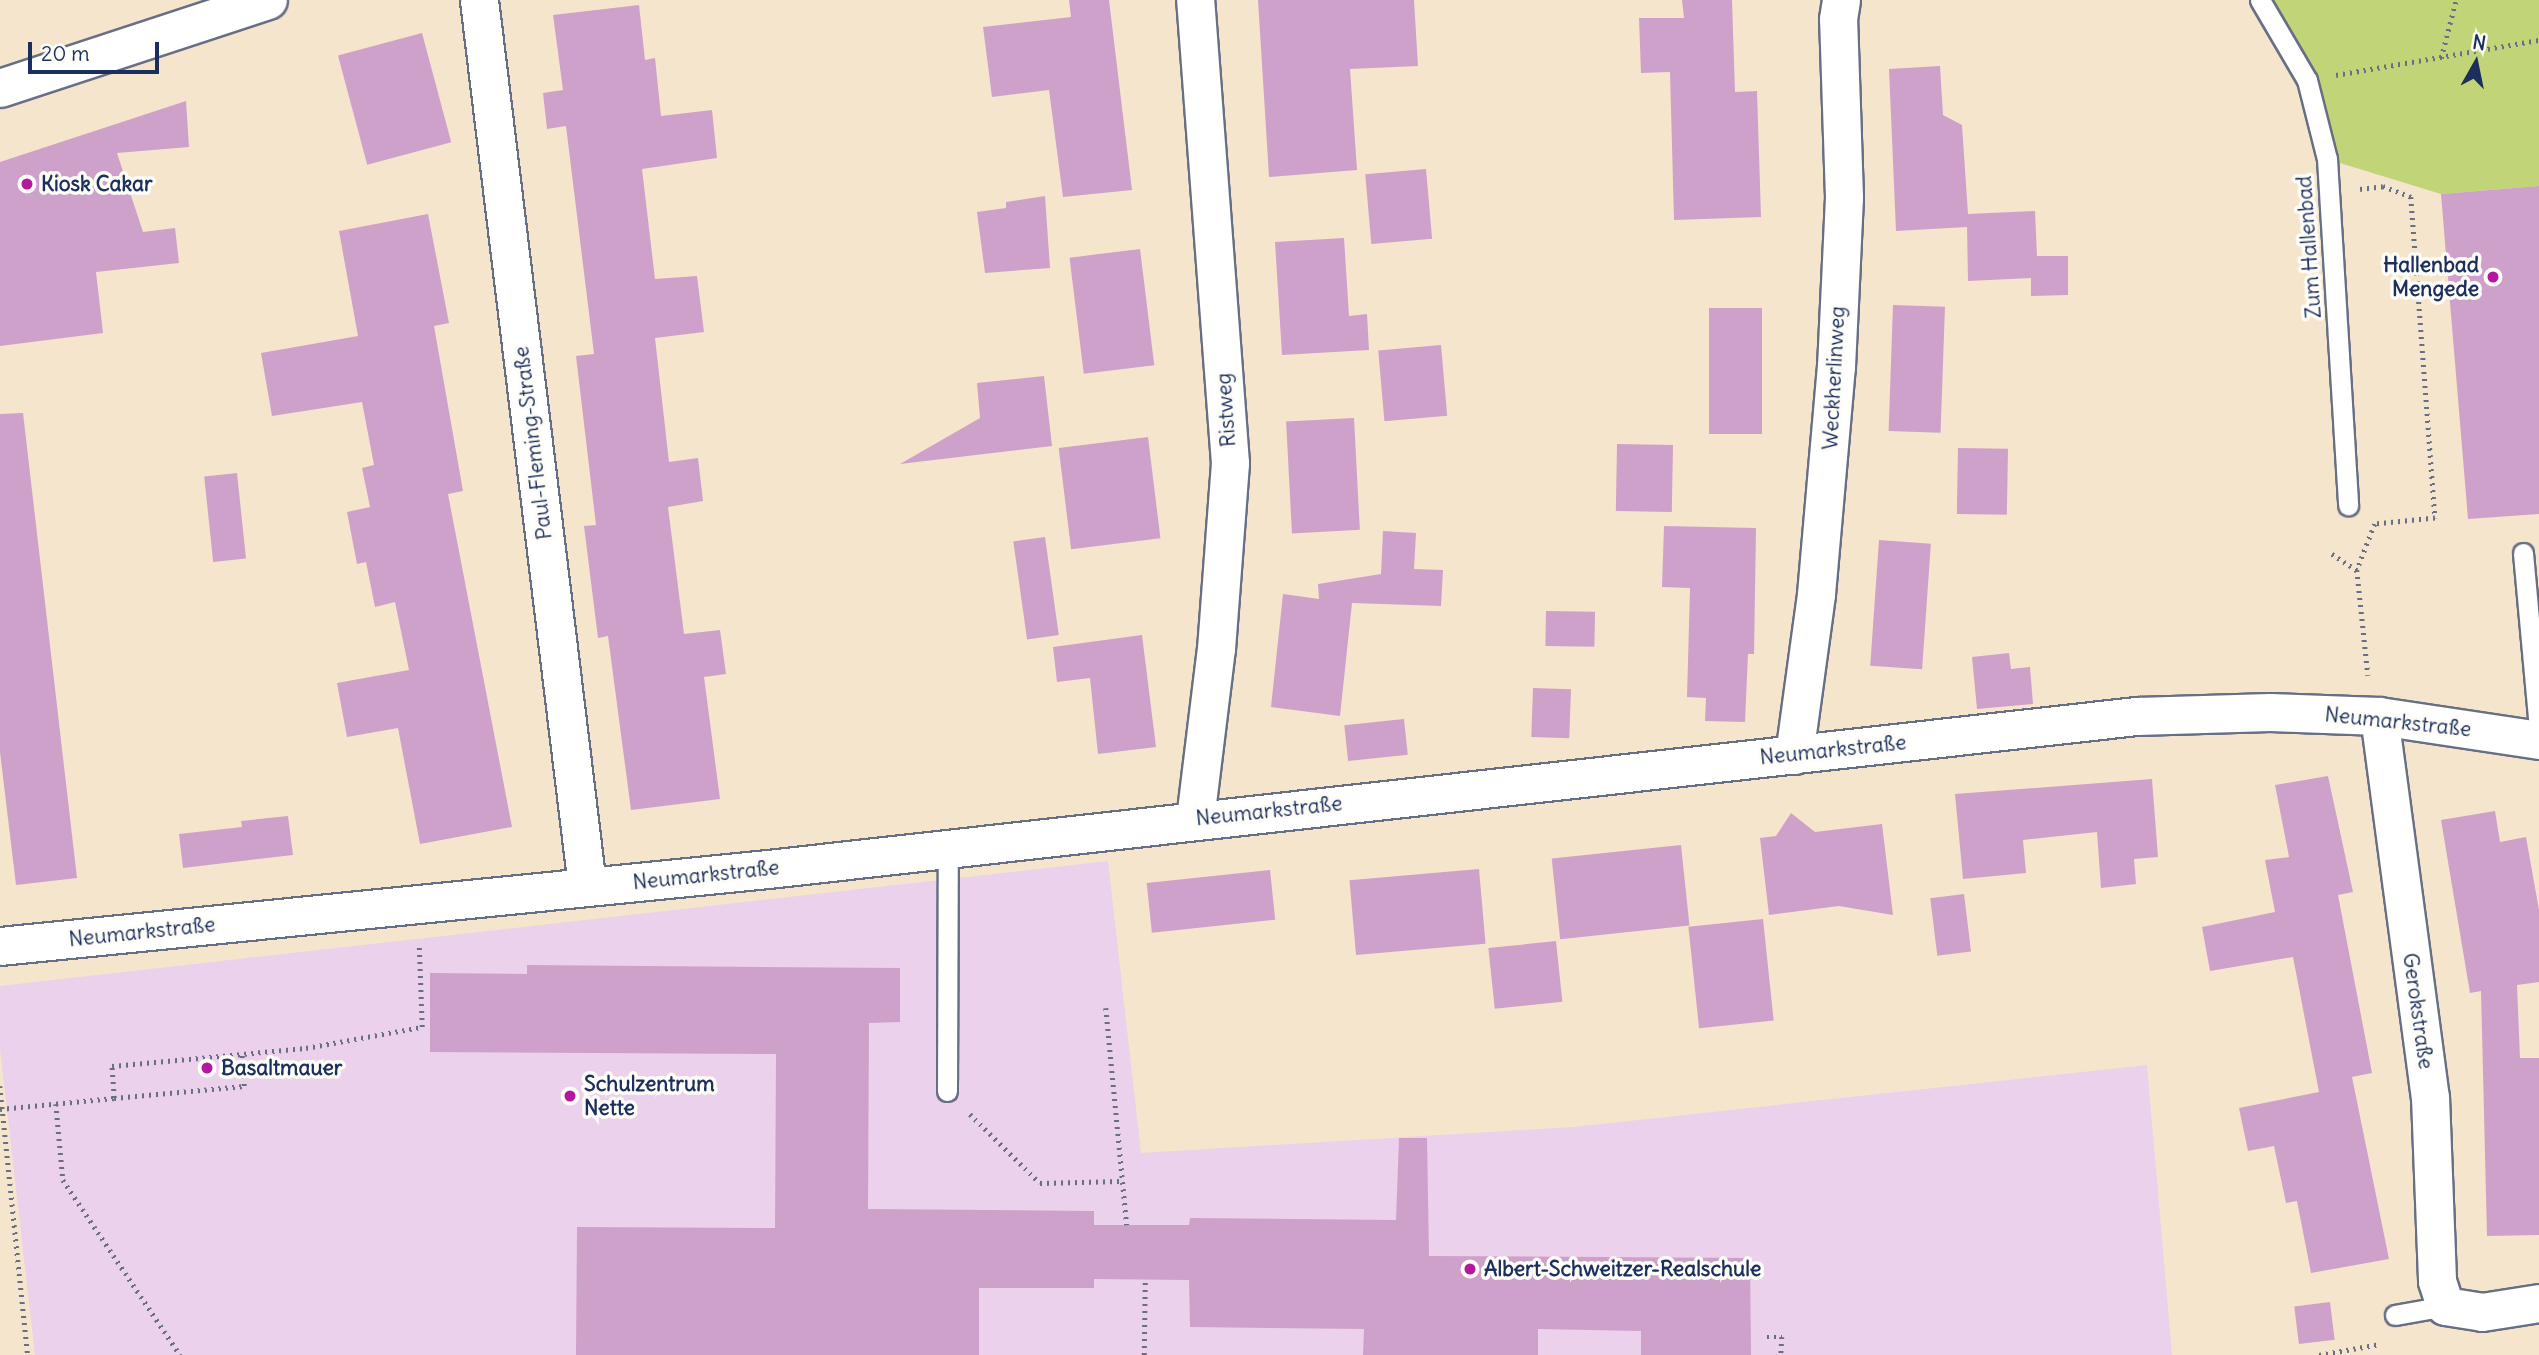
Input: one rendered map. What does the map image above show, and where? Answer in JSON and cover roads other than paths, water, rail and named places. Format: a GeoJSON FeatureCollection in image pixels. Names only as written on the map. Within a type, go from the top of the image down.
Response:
{"type":"FeatureCollection","features":[{"type":"Feature","properties":{"kind":"street"},"geometry":{"type":"LineString","coordinates":[[0,88],[268,0]]}},
{"type":"Feature","properties":{"kind":"street","name":"Paul-Fleming-Straße"},"geometry":{"type":"LineString","coordinates":[[480,0],[586,887]]}},
{"type":"Feature","properties":{"kind":"street","name":"Ristweg"},"geometry":{"type":"LineString","coordinates":[[1195,0],[1230,463],[1216,649],[1195,819]]}},
{"type":"Feature","properties":{"kind":"street","name":"Weckherlinweg"},"geometry":{"type":"LineString","coordinates":[[1794,755],[1816,594],[1836,367],[1844,197],[1838,19],[1841,0]]}},
{"type":"Feature","properties":{"kind":"street","name":"Neumarkstraße"},"geometry":{"type":"LineString","coordinates":[[0,946],[586,887],[2137,716],[2270,712],[2379,716],[2539,740]]}},
{"type":"Feature","properties":{"kind":"street","name":"Gerokstraße"},"geometry":{"type":"LineString","coordinates":[[2379,716],[2430,1097],[2437,1281],[2445,1306]]}},
{"type":"Feature","properties":{"kind":"street"},"geometry":{"type":"LineString","coordinates":[[2445,1306],[2482,1312],[2539,1303]]}},
{"type":"Feature","properties":{"kind":"lane","name":"Zum Hallenbad"},"geometry":{"type":"LineString","coordinates":[[2260,0],[2307,80],[2324,144],[2348,505]]}},
{"type":"Feature","properties":{"kind":"lane"},"geometry":{"type":"LineString","coordinates":[[2523,553],[2539,728]]}},
{"type":"Feature","properties":{"kind":"lane"},"geometry":{"type":"LineString","coordinates":[[947,1091],[948,848]]}},
{"type":"Feature","properties":{"kind":"lane"},"geometry":{"type":"LineString","coordinates":[[2395,1315],[2445,1306]]}},
{"type":"Feature","properties":{"kind":"place","name":"Kiosk Cakar"},"geometry":{"type":"Point","coordinates":[27,184]}},
{"type":"Feature","properties":{"kind":"place","name":"Hallenbad Mengede"},"geometry":{"type":"Point","coordinates":[2493,277]}},
{"type":"Feature","properties":{"kind":"place","name":"Basaltmauer"},"geometry":{"type":"Point","coordinates":[207,1068]}},
{"type":"Feature","properties":{"kind":"place","name":"Schulzentrum Nette"},"geometry":{"type":"Point","coordinates":[570,1096]}},
{"type":"Feature","properties":{"kind":"place","name":"Albert-Schweitzer-Realschule"},"geometry":{"type":"Point","coordinates":[1470,1269]}}]}
